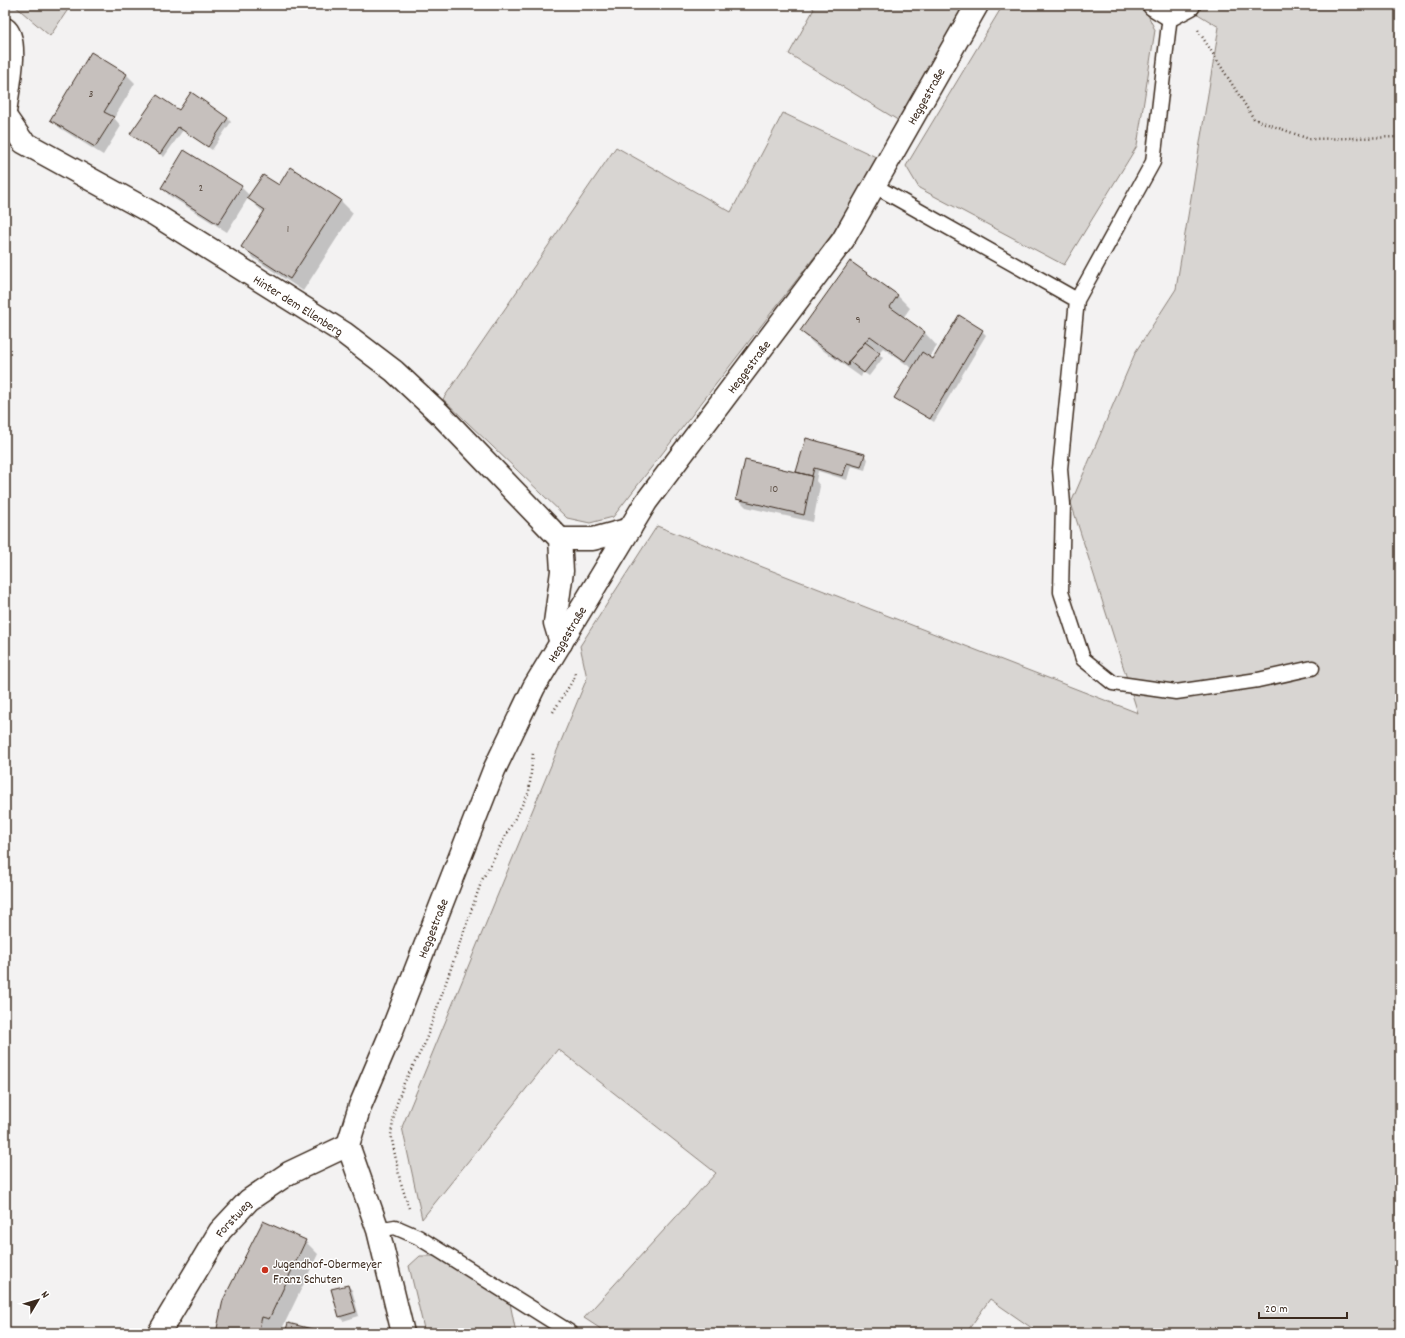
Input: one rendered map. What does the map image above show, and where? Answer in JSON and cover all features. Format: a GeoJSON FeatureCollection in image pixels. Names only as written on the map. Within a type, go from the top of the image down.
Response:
{"type":"FeatureCollection","features":[{"type":"Feature","properties":{"kind":"street","name":"Heggestraße"},"geometry":{"type":"LineString","coordinates":[[348,1144],[360,1106],[391,1033],[494,770],[534,687],[646,502],[843,240],[977,5]]}},
{"type":"Feature","properties":{"kind":"street"},"geometry":{"type":"LineString","coordinates":[[5,29],[8,31],[13,48],[5,112]]}},
{"type":"Feature","properties":{"kind":"street","name":"Hinter dem Ellenberg"},"geometry":{"type":"LineString","coordinates":[[5,116],[23,142],[154,214],[344,333],[394,371],[440,414],[560,539]]}},
{"type":"Feature","properties":{"kind":"street"},"geometry":{"type":"LineString","coordinates":[[561,643],[555,623],[562,571],[560,539],[593,539],[630,529]]}},
{"type":"Feature","properties":{"kind":"street"},"geometry":{"type":"LineString","coordinates":[[348,1144],[378,1230],[403,1333]]}},
{"type":"Feature","properties":{"kind":"street","name":"Forstweg"},"geometry":{"type":"LineString","coordinates":[[159,1333],[220,1231],[250,1200],[289,1173],[348,1144]]}},
{"type":"Feature","properties":{"kind":"lane"},"geometry":{"type":"LineString","coordinates":[[1174,8],[1153,162],[1077,300],[1060,469],[1063,504],[1061,592],[1083,659],[1113,683],[1176,692],[1258,680],[1312,668]]}},
{"type":"Feature","properties":{"kind":"lane"},"geometry":{"type":"LineString","coordinates":[[875,186],[1077,300]]}},
{"type":"Feature","properties":{"kind":"lane"},"geometry":{"type":"LineString","coordinates":[[378,1230],[395,1227],[418,1237],[571,1333]]}},
{"type":"Feature","properties":{"kind":"path"},"geometry":{"type":"LineString","coordinates":[[1174,8],[1254,119],[1309,139],[1400,137]]}},
{"type":"Feature","properties":{"kind":"path"},"geometry":{"type":"LineString","coordinates":[[550,717],[575,677],[575,662],[570,650],[561,643]]}},
{"type":"Feature","properties":{"kind":"path"},"geometry":{"type":"LineString","coordinates":[[418,1237],[400,1180],[391,1135],[395,1109],[404,1084],[424,1045],[482,880],[529,792],[533,751]]}},
{"type":"Feature","properties":{"kind":"shaded area"},"geometry":{"type":"Polygon","coordinates":[[[14,5],[71,5],[50,36],[14,5]]]}},
{"type":"Feature","properties":{"kind":"shaded area"},"geometry":{"type":"Polygon","coordinates":[[[808,5],[964,5],[901,122],[789,54],[814,9],[808,5]]]}},
{"type":"Feature","properties":{"kind":"shaded area"},"geometry":{"type":"Polygon","coordinates":[[[1003,5],[1137,5],[1146,11],[1155,30],[1137,146],[1064,265],[919,188],[906,166],[1003,5]]]}},
{"type":"Feature","properties":{"kind":"shaded area"},"geometry":{"type":"Polygon","coordinates":[[[1183,5],[1400,5],[1400,1333],[1039,1333],[990,1299],[966,1333],[607,1333],[584,1318],[716,1173],[558,1049],[422,1219],[402,1127],[587,678],[580,646],[657,526],[1138,713],[1071,503],[1136,351],[1176,289],[1219,27],[1183,5]]]}},
{"type":"Feature","properties":{"kind":"shaded area"},"geometry":{"type":"Polygon","coordinates":[[[783,113],[878,158],[833,233],[613,517],[590,523],[567,518],[443,399],[616,147],[731,212],[783,113]]]}},
{"type":"Feature","properties":{"kind":"shaded area"},"geometry":{"type":"Polygon","coordinates":[[[420,1256],[434,1256],[510,1303],[516,1333],[425,1333],[409,1266],[420,1256]]]}},
{"type":"Feature","properties":{"kind":"building"},"geometry":{"type":"Polygon","coordinates":[[[91,52],[127,74],[104,112],[114,117],[95,147],[50,120],[91,52]]]}},
{"type":"Feature","properties":{"kind":"building"},"geometry":{"type":"Polygon","coordinates":[[[191,92],[228,118],[208,147],[178,127],[160,154],[130,134],[157,95],[179,110],[191,92]]]}},
{"type":"Feature","properties":{"kind":"building"},"geometry":{"type":"Polygon","coordinates":[[[184,150],[242,186],[218,224],[161,188],[184,150]]]}},
{"type":"Feature","properties":{"kind":"building"},"geometry":{"type":"Polygon","coordinates":[[[290,167],[341,200],[290,279],[241,247],[265,210],[247,198],[263,175],[279,185],[290,167]]]}},
{"type":"Feature","properties":{"kind":"building"},"geometry":{"type":"Polygon","coordinates":[[[850,261],[898,295],[890,307],[925,332],[905,361],[870,336],[849,361],[848,366],[800,331],[850,261]]]}},
{"type":"Feature","properties":{"kind":"building"},"geometry":{"type":"Polygon","coordinates":[[[959,315],[983,330],[930,419],[894,398],[922,352],[933,359],[959,315]]]}},
{"type":"Feature","properties":{"kind":"building"},"geometry":{"type":"Polygon","coordinates":[[[865,342],[880,353],[864,373],[849,361],[865,342]]]}},
{"type":"Feature","properties":{"kind":"building"},"geometry":{"type":"Polygon","coordinates":[[[806,438],[865,454],[861,467],[847,463],[843,476],[814,468],[812,476],[796,472],[806,438]]]}},
{"type":"Feature","properties":{"kind":"building"},"geometry":{"type":"Polygon","coordinates":[[[745,460],[812,476],[804,515],[736,499],[745,460]]]}},
{"type":"Feature","properties":{"kind":"building","name":"Jugendhof-Obermeyer Franz Schuten"},"geometry":{"type":"Polygon","coordinates":[[[263,1221],[306,1240],[269,1319],[262,1317],[258,1333],[216,1333],[223,1300],[263,1221]]]}},
{"type":"Feature","properties":{"kind":"building"},"geometry":{"type":"Polygon","coordinates":[[[348,1285],[356,1312],[339,1317],[331,1289],[348,1285]]]}},
{"type":"Feature","properties":{"kind":"building"},"geometry":{"type":"Polygon","coordinates":[[[288,1323],[328,1333],[285,1333],[288,1323]]]}},
{"type":"Feature","properties":{"kind":"place","name":"Jugendhof-Obermeyer Franz Schuten"},"geometry":{"type":"Point","coordinates":[265,1270]}}]}
